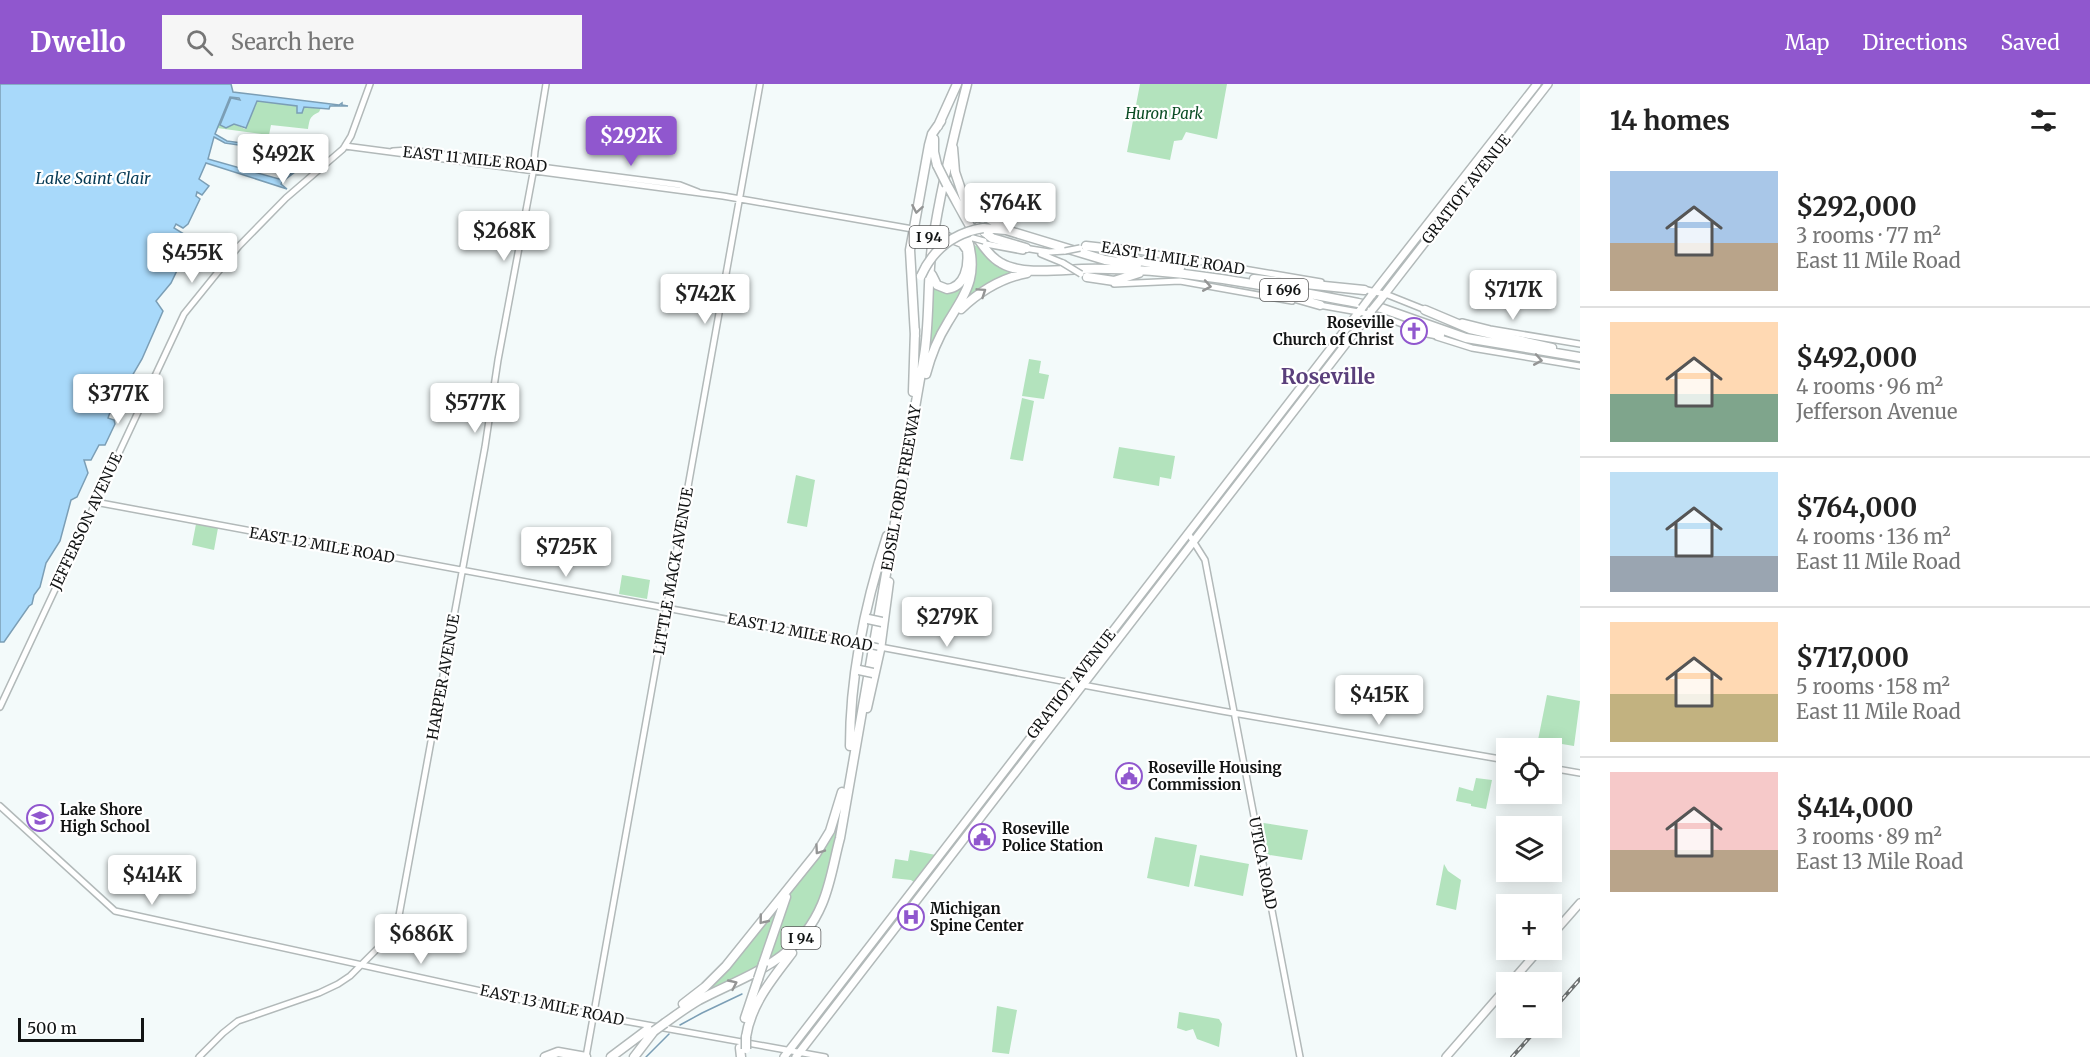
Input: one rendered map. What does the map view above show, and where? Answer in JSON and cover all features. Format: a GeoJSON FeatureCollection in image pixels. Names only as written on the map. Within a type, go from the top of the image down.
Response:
{"type":"FeatureCollection","features":[{"type":"Feature","properties":{"kind":"highway"},"geometry":{"type":"LineString","coordinates":[[915,336],[910,258],[928,145],[957,84]]}},
{"type":"Feature","properties":{"kind":"highway","name":"EDSEL FORD FREEWAY"},"geometry":{"type":"LineString","coordinates":[[662,1023],[721,971],[816,854],[830,831],[842,793],[913,392],[923,330],[926,255],[930,230],[945,147],[962,84]]}},
{"type":"Feature","properties":{"kind":"highway","name":"EDSEL FORD FREEWAY"},"geometry":{"type":"LineString","coordinates":[[662,1023],[693,1004],[751,976],[784,955],[813,921],[830,882],[927,341],[931,262],[943,180],[954,129],[968,84]]}},
{"type":"Feature","properties":{"kind":"highway"},"geometry":{"type":"LineString","coordinates":[[963,102],[953,151],[956,175],[966,208],[981,230],[992,238],[1026,248]]}},
{"type":"Feature","properties":{"kind":"highway"},"geometry":{"type":"LineString","coordinates":[[940,121],[934,141],[937,165],[983,247],[1003,265],[1015,269],[1046,270]]}},
{"type":"Feature","properties":{"kind":"highway"},"geometry":{"type":"LineString","coordinates":[[956,175],[964,194],[984,216],[1000,225],[1043,240]]}},
{"type":"Feature","properties":{"kind":"highway"},"geometry":{"type":"LineString","coordinates":[[913,392],[916,295],[921,276],[930,259],[945,244],[966,232],[983,228],[1006,230],[1043,240]]}},
{"type":"Feature","properties":{"kind":"highway"},"geometry":{"type":"LineString","coordinates":[[931,262],[933,277],[939,286],[952,289],[962,281],[967,250],[962,243],[943,235]]}},
{"type":"Feature","properties":{"kind":"highway"},"geometry":{"type":"LineString","coordinates":[[910,436],[932,355],[968,286],[971,240]]}},
{"type":"Feature","properties":{"kind":"highway","name":"I 696"},"geometry":{"type":"LineString","coordinates":[[1043,240],[1117,262],[1358,303],[1382,308],[1456,335],[1580,357]]}},
{"type":"Feature","properties":{"kind":"highway"},"geometry":{"type":"LineString","coordinates":[[1083,247],[1104,248],[1134,260],[1179,271]]}},
{"type":"Feature","properties":{"kind":"highway"},"geometry":{"type":"LineString","coordinates":[[942,333],[958,311],[984,290],[1012,277],[1046,270]]}},
{"type":"Feature","properties":{"kind":"highway","name":"I 696"},"geometry":{"type":"LineString","coordinates":[[1046,270],[1179,271],[1254,279],[1365,299],[1462,332],[1580,352]]}},
{"type":"Feature","properties":{"kind":"highway"},"geometry":{"type":"LineString","coordinates":[[1084,275],[1114,281],[1137,273],[1179,271]]}},
{"type":"Feature","properties":{"kind":"highway"},"geometry":{"type":"LineString","coordinates":[[1209,276],[1320,305]]}},
{"type":"Feature","properties":{"kind":"highway"},"geometry":{"type":"LineString","coordinates":[[1254,279],[1370,293]]}},
{"type":"Feature","properties":{"kind":"highway"},"geometry":{"type":"LineString","coordinates":[[1425,310],[1470,329],[1552,348]]}},
{"type":"Feature","properties":{"kind":"highway"},"geometry":{"type":"LineString","coordinates":[[1420,331],[1461,341],[1523,348]]}},
{"type":"Feature","properties":{"kind":"highway"},"geometry":{"type":"LineString","coordinates":[[850,746],[857,669],[877,568],[887,536]]}},
{"type":"Feature","properties":{"kind":"highway"},"geometry":{"type":"LineString","coordinates":[[849,781],[875,672],[888,603],[890,549]]}},
{"type":"Feature","properties":{"kind":"highway"},"geometry":{"type":"LineString","coordinates":[[866,620],[883,623]]}},
{"type":"Feature","properties":{"kind":"highway"},"geometry":{"type":"LineString","coordinates":[[857,669],[875,672]]}},
{"type":"Feature","properties":{"kind":"highway"},"geometry":{"type":"LineString","coordinates":[[743,1037],[759,999],[817,918],[829,892],[830,882]]}},
{"type":"Feature","properties":{"kind":"highway"},"geometry":{"type":"LineString","coordinates":[[743,1053],[743,1037],[758,978],[791,885]]}},
{"type":"Feature","properties":{"kind":"highway","name":"I 94"},"geometry":{"type":"LineString","coordinates":[[618,1057],[662,1023]]}},
{"type":"Feature","properties":{"kind":"highway"},"geometry":{"type":"LineString","coordinates":[[634,1057],[651,1031]]}},
{"type":"Feature","properties":{"kind":"highway","name":"I 94"},"geometry":{"type":"LineString","coordinates":[[611,1057],[651,1031]]}},
{"type":"Feature","properties":{"kind":"highway"},"geometry":{"type":"LineString","coordinates":[[545,1057],[558,1052],[586,1057]]}},
{"type":"Feature","properties":{"kind":"highway"},"geometry":{"type":"LineString","coordinates":[[553,1057],[569,1057]]}},
{"type":"Feature","properties":{"kind":"main road","name":"JEFFERSON AVENUE"},"geometry":{"type":"LineString","coordinates":[[0,707],[163,357],[189,307],[239,246],[286,198],[345,146],[351,136],[370,84]]}},
{"type":"Feature","properties":{"kind":"main road","name":"HARPER AVENUE"},"geometry":{"type":"LineString","coordinates":[[199,1057],[222,1033],[238,1021],[330,989],[345,979],[391,934],[400,915],[485,447],[496,369],[530,187],[530,167],[534,156],[546,84]]}},
{"type":"Feature","properties":{"kind":"main road","name":"LITTLE MACK AVENUE"},"geometry":{"type":"LineString","coordinates":[[586,1057],[760,84]]}},
{"type":"Feature","properties":{"kind":"main road","name":"GRATIOT AVENUE"},"geometry":{"type":"LineString","coordinates":[[784,1057],[1351,322],[1370,293],[1388,275],[1537,84]]}},
{"type":"Feature","properties":{"kind":"main road","name":"GRATIOT AVENUE"},"geometry":{"type":"LineString","coordinates":[[798,1055],[1143,605],[1548,84]]}},
{"type":"Feature","properties":{"kind":"main road"},"geometry":{"type":"LineString","coordinates":[[1521,104],[1529,108]]}},
{"type":"Feature","properties":{"kind":"main road"},"geometry":{"type":"LineString","coordinates":[[1521,104],[1523,116]]}},
{"type":"Feature","properties":{"kind":"main road","name":"EAST 11 MILE ROAD"},"geometry":{"type":"LineString","coordinates":[[345,146],[685,187],[698,192],[1026,248],[1062,252],[1083,247],[1109,245],[1370,293],[1490,329],[1580,344]]}},
{"type":"Feature","properties":{"kind":"main road"},"geometry":{"type":"LineString","coordinates":[[1485,150],[1486,155],[1491,157]]}},
{"type":"Feature","properties":{"kind":"main road"},"geometry":{"type":"LineString","coordinates":[[1479,159],[1483,160],[1485,165]]}},
{"type":"Feature","properties":{"kind":"main road"},"geometry":{"type":"LineString","coordinates":[[1447,199],[1453,206]]}},
{"type":"Feature","properties":{"kind":"main road"},"geometry":{"type":"LineString","coordinates":[[1439,210],[1442,219]]}},
{"type":"Feature","properties":{"kind":"main road"},"geometry":{"type":"LineString","coordinates":[[1422,231],[1423,236],[1428,238]]}},
{"type":"Feature","properties":{"kind":"main road","name":"EAST 11 MILE ROAD"},"geometry":{"type":"LineString","coordinates":[[985,242],[1042,254],[1084,275],[1115,284],[1180,281],[1360,310],[1472,348],[1580,366]]}},
{"type":"Feature","properties":{"kind":"main road"},"geometry":{"type":"LineString","coordinates":[[1060,261],[1056,256],[1062,252]]}},
{"type":"Feature","properties":{"kind":"main road"},"geometry":{"type":"LineString","coordinates":[[1406,252],[1412,258]]}},
{"type":"Feature","properties":{"kind":"main road"},"geometry":{"type":"LineString","coordinates":[[1388,275],[1395,281]]}},
{"type":"Feature","properties":{"kind":"main road"},"geometry":{"type":"LineString","coordinates":[[1351,322],[1356,324],[1357,330]]}},
{"type":"Feature","properties":{"kind":"main road"},"geometry":{"type":"LineString","coordinates":[[1331,348],[1332,354],[1337,355]]}},
{"type":"Feature","properties":{"kind":"main road"},"geometry":{"type":"LineString","coordinates":[[1321,360],[1326,363],[1326,369]]}},
{"type":"Feature","properties":{"kind":"main road"},"geometry":{"type":"LineString","coordinates":[[1300,387],[1302,394],[1306,395]]}},
{"type":"Feature","properties":{"kind":"main road"},"geometry":{"type":"LineString","coordinates":[[1290,401],[1294,404],[1295,410]]}},
{"type":"Feature","properties":{"kind":"main road"},"geometry":{"type":"LineString","coordinates":[[1257,444],[1258,450],[1263,452]]}},
{"type":"Feature","properties":{"kind":"main road"},"geometry":{"type":"LineString","coordinates":[[1246,457],[1251,459],[1252,465]]}},
{"type":"Feature","properties":{"kind":"main road"},"geometry":{"type":"LineString","coordinates":[[1226,484],[1228,489],[1232,490]]}},
{"type":"Feature","properties":{"kind":"main road","name":"EAST 12 MILE ROAD"},"geometry":{"type":"LineString","coordinates":[[95,502],[462,571],[1496,758]]}},
{"type":"Feature","properties":{"kind":"main road"},"geometry":{"type":"LineString","coordinates":[[1209,505],[1214,508],[1214,514]]}},
{"type":"Feature","properties":{"kind":"main road","name":"UTICA ROAD"},"geometry":{"type":"LineString","coordinates":[[1188,533],[1205,560],[1300,1057]]}},
{"type":"Feature","properties":{"kind":"main road"},"geometry":{"type":"LineString","coordinates":[[1138,598],[1139,603],[1143,605]]}},
{"type":"Feature","properties":{"kind":"main road"},"geometry":{"type":"LineString","coordinates":[[1128,610],[1132,611],[1133,618]]}},
{"type":"Feature","properties":{"kind":"main road"},"geometry":{"type":"LineString","coordinates":[[1102,643],[1108,651]]}},
{"type":"Feature","properties":{"kind":"main road"},"geometry":{"type":"LineString","coordinates":[[1089,659],[1095,662],[1096,667]]}},
{"type":"Feature","properties":{"kind":"main road"},"geometry":{"type":"LineString","coordinates":[[1056,704],[1062,711]]}},
{"type":"Feature","properties":{"kind":"main road"},"geometry":{"type":"LineString","coordinates":[[1047,716],[1051,718],[1052,724]]}},
{"type":"Feature","properties":{"kind":"main road"},"geometry":{"type":"LineString","coordinates":[[1012,761],[1014,767],[1018,768]]}},
{"type":"Feature","properties":{"kind":"main road"},"geometry":{"type":"LineString","coordinates":[[1562,770],[1580,773]]}},
{"type":"Feature","properties":{"kind":"main road"},"geometry":{"type":"LineString","coordinates":[[1003,773],[1009,780]]}},
{"type":"Feature","properties":{"kind":"main road","name":"EAST 13 MILE ROAD"},"geometry":{"type":"LineString","coordinates":[[0,806],[115,911],[594,1014],[790,1050],[798,1055],[825,1057]]}},
{"type":"Feature","properties":{"kind":"main road"},"geometry":{"type":"LineString","coordinates":[[972,814],[973,819],[977,821]]}},
{"type":"Feature","properties":{"kind":"main road"},"geometry":{"type":"LineString","coordinates":[[961,828],[967,835]]}},
{"type":"Feature","properties":{"kind":"main road"},"geometry":{"type":"LineString","coordinates":[[910,894],[912,899],[917,901]]}},
{"type":"Feature","properties":{"kind":"main road"},"geometry":{"type":"LineString","coordinates":[[1562,923],[1580,903]]}},
{"type":"Feature","properties":{"kind":"main road"},"geometry":{"type":"LineString","coordinates":[[897,911],[901,913],[903,920]]}},
{"type":"Feature","properties":{"kind":"main road"},"geometry":{"type":"LineString","coordinates":[[872,943],[879,951]]}},
{"type":"Feature","properties":{"kind":"main road"},"geometry":{"type":"LineString","coordinates":[[1520,972],[1530,960]]}},
{"type":"Feature","properties":{"kind":"main road"},"geometry":{"type":"LineString","coordinates":[[856,964],[861,967],[862,972]]}},
{"type":"Feature","properties":{"kind":"main road"},"geometry":{"type":"LineString","coordinates":[[1446,1057],[1496,1000]]}},
{"type":"Feature","properties":{"kind":"main road"},"geometry":{"type":"LineString","coordinates":[[827,1001],[829,1006],[834,1008]]}},
{"type":"Feature","properties":{"kind":"main road"},"geometry":{"type":"LineString","coordinates":[[811,1021],[819,1028]]}},
{"type":"Feature","properties":{"kind":"green space","name":"Huron Park"},"geometry":{"type":"Polygon","coordinates":[[[1140,84],[1227,84],[1217,139],[1186,132],[1182,140],[1174,141],[1170,160],[1127,152],[1140,84]]]}},
{"type":"Feature","properties":{"kind":"green space"},"geometry":{"type":"Polygon","coordinates":[[[257,101],[297,106],[297,112],[302,113],[303,107],[321,108],[310,119],[308,129],[271,125],[269,135],[217,128],[219,124],[226,128],[234,124],[245,129],[257,101]]]}},
{"type":"Feature","properties":{"kind":"green space"},"geometry":{"type":"Polygon","coordinates":[[[974,245],[992,262],[1016,272],[964,303],[974,245]]]}},
{"type":"Feature","properties":{"kind":"green space"},"geometry":{"type":"Polygon","coordinates":[[[967,282],[928,360],[933,283],[938,288],[967,282]]]}},
{"type":"Feature","properties":{"kind":"green space"},"geometry":{"type":"Polygon","coordinates":[[[1029,359],[1041,361],[1039,373],[1049,375],[1044,399],[1022,396],[1029,359]]]}},
{"type":"Feature","properties":{"kind":"green space"},"geometry":{"type":"Polygon","coordinates":[[[1022,398],[1034,401],[1023,461],[1010,459],[1022,398]]]}},
{"type":"Feature","properties":{"kind":"green space"},"geometry":{"type":"Polygon","coordinates":[[[1119,447],[1175,456],[1171,479],[1160,477],[1159,486],[1113,478],[1119,447]]]}},
{"type":"Feature","properties":{"kind":"green space"},"geometry":{"type":"Polygon","coordinates":[[[796,475],[815,480],[807,527],[787,523],[796,475]]]}},
{"type":"Feature","properties":{"kind":"green space"},"geometry":{"type":"Polygon","coordinates":[[[196,524],[218,528],[214,550],[192,545],[196,524]]]}},
{"type":"Feature","properties":{"kind":"green space"},"geometry":{"type":"Polygon","coordinates":[[[622,575],[650,580],[647,599],[619,594],[622,575]]]}},
{"type":"Feature","properties":{"kind":"green space"},"geometry":{"type":"Polygon","coordinates":[[[1547,695],[1580,701],[1574,746],[1562,744],[1562,738],[1538,738],[1547,695]]]}},
{"type":"Feature","properties":{"kind":"green space"},"geometry":{"type":"Polygon","coordinates":[[[1476,778],[1492,780],[1486,809],[1456,801],[1459,787],[1473,791],[1476,778]]]}},
{"type":"Feature","properties":{"kind":"green space"},"geometry":{"type":"Polygon","coordinates":[[[841,806],[831,864],[813,913],[794,940],[764,967],[787,899],[841,806]]]}},
{"type":"Feature","properties":{"kind":"green space"},"geometry":{"type":"Polygon","coordinates":[[[1257,822],[1308,830],[1302,860],[1263,854],[1257,822]]]}},
{"type":"Feature","properties":{"kind":"green space"},"geometry":{"type":"Polygon","coordinates":[[[1155,837],[1197,845],[1189,887],[1147,878],[1155,837]]]}},
{"type":"Feature","properties":{"kind":"green space"},"geometry":{"type":"Polygon","coordinates":[[[910,850],[936,855],[915,883],[911,880],[892,878],[895,859],[908,861],[910,850]]]}},
{"type":"Feature","properties":{"kind":"green space"},"geometry":{"type":"Polygon","coordinates":[[[1200,855],[1249,864],[1243,896],[1194,886],[1200,855]]]}},
{"type":"Feature","properties":{"kind":"green space"},"geometry":{"type":"Polygon","coordinates":[[[1444,864],[1448,871],[1461,880],[1456,910],[1436,905],[1444,864]]]}},
{"type":"Feature","properties":{"kind":"green space"},"geometry":{"type":"Polygon","coordinates":[[[781,902],[759,970],[697,998],[781,902]]]}},
{"type":"Feature","properties":{"kind":"green space"},"geometry":{"type":"Polygon","coordinates":[[[997,1006],[1017,1010],[1009,1054],[992,1052],[997,1006]]]}},
{"type":"Feature","properties":{"kind":"green space"},"geometry":{"type":"Polygon","coordinates":[[[1179,1012],[1219,1019],[1222,1024],[1219,1047],[1197,1039],[1193,1029],[1186,1031],[1177,1028],[1179,1012]]]}},
{"type":"Feature","properties":{"kind":"water","name":"Lake Saint Clair"},"geometry":{"type":"Polygon","coordinates":[[[0,84],[231,84],[233,92],[339,105],[342,103],[348,106],[330,106],[329,109],[304,107],[302,113],[297,113],[297,106],[257,101],[246,128],[234,124],[226,128],[220,125],[231,98],[240,100],[230,97],[215,134],[227,141],[316,153],[326,151],[326,153],[316,156],[282,182],[281,184],[287,189],[206,163],[199,179],[209,186],[202,195],[197,192],[196,196],[200,199],[188,224],[183,228],[176,224],[174,228],[192,239],[171,283],[156,301],[163,311],[142,359],[121,395],[117,397],[110,395],[113,404],[108,418],[114,420],[115,424],[105,445],[99,445],[91,460],[84,460],[88,473],[77,497],[71,500],[60,541],[46,563],[40,587],[34,595],[32,604],[4,642],[0,642],[0,84]],[[214,137],[208,159],[279,179],[292,173],[304,162],[295,153],[225,143],[214,137]]]}},
{"type":"Feature","properties":{"kind":"waterway"},"geometry":{"type":"LineString","coordinates":[[680,1025],[742,994]]}},
{"type":"Feature","properties":{"kind":"waterway"},"geometry":{"type":"LineString","coordinates":[[646,1057],[669,1034]]}},
{"type":"Feature","properties":{"kind":"railway"},"geometry":{"type":"LineString","coordinates":[[1562,999],[1580,979]]}},
{"type":"Feature","properties":{"kind":"railway"},"geometry":{"type":"LineString","coordinates":[[1512,1057],[1529,1038]]}},
{"type":"Feature","properties":{"kind":"place","name":"Roseville Church of Christ"},"geometry":{"type":"Point","coordinates":[1414,331]}},
{"type":"Feature","properties":{"kind":"place","name":"Roseville Housing Commission"},"geometry":{"type":"Point","coordinates":[1129,776]}},
{"type":"Feature","properties":{"kind":"place","name":"Lake Shore High School"},"geometry":{"type":"Point","coordinates":[40,818]}},
{"type":"Feature","properties":{"kind":"place","name":"Roseville Police Station"},"geometry":{"type":"Point","coordinates":[982,837]}},
{"type":"Feature","properties":{"kind":"place","name":"Michigan Spine Center"},"geometry":{"type":"Point","coordinates":[911,917]}},
{"type":"Feature","properties":{"kind":"district","name":"Roseville"},"geometry":{"type":"Point","coordinates":[1328,376]}}]}
